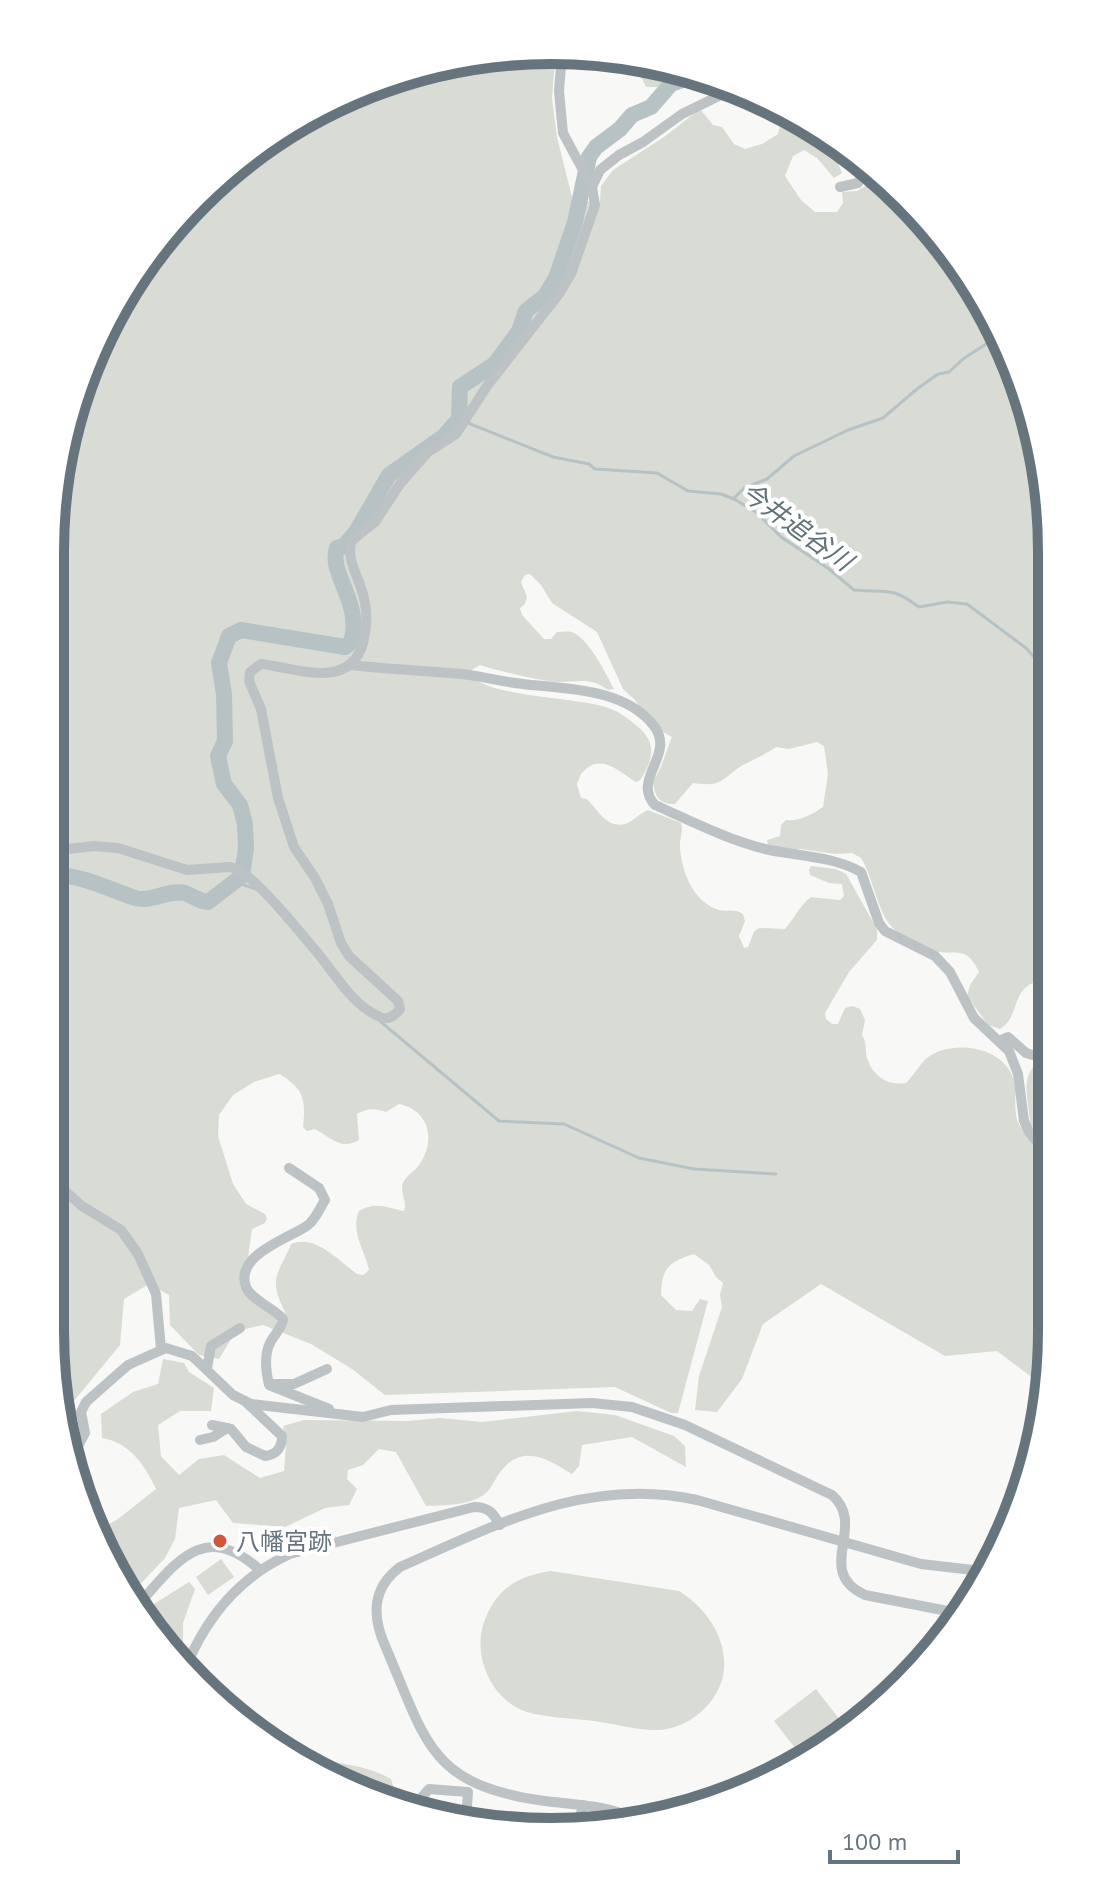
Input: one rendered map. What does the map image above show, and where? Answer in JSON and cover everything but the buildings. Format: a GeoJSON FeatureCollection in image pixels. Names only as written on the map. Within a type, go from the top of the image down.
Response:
{"type":"FeatureCollection","features":[{"type":"Feature","properties":{"kind":"street"},"geometry":{"type":"LineString","coordinates":[[64,849],[94,846],[118,848],[187,870],[230,867],[240,870],[316,951],[355,1000],[381,1018],[388,1019],[400,1009],[398,1001],[349,956],[315,878],[294,847],[278,798],[261,709],[249,681],[250,672],[261,664],[321,674],[339,673],[351,665],[360,653],[364,639],[366,610],[350,555],[352,540],[375,522],[400,484],[428,452],[456,434],[487,386],[565,284],[595,205],[592,187],[563,133],[559,91],[562,64]]}},
{"type":"Feature","properties":{"kind":"street"},"geometry":{"type":"LineString","coordinates":[[592,187],[600,170],[619,155],[682,114],[721,95]]}},
{"type":"Feature","properties":{"kind":"street"},"geometry":{"type":"LineString","coordinates":[[840,187],[858,183],[861,177]]}},
{"type":"Feature","properties":{"kind":"street"},"geometry":{"type":"LineString","coordinates":[[351,665],[465,674],[577,690],[628,705],[646,717],[661,737],[659,759],[646,788],[649,799],[655,805],[732,839],[765,849],[844,864],[861,872],[879,923],[885,931],[935,956],[950,972],[974,1018],[1015,1061],[1029,1132],[1038,1143]]}},
{"type":"Feature","properties":{"kind":"street"},"geometry":{"type":"LineString","coordinates":[[999,1041],[1008,1037],[1026,1053],[1038,1055]]}},
{"type":"Feature","properties":{"kind":"street"},"geometry":{"type":"LineString","coordinates":[[269,1385],[267,1352],[284,1322],[278,1313],[250,1293],[245,1284],[246,1272],[253,1260],[272,1244],[310,1224],[325,1198],[319,1188],[289,1168]]}},
{"type":"Feature","properties":{"kind":"street"},"geometry":{"type":"LineString","coordinates":[[64,1190],[82,1206],[121,1230],[138,1254],[156,1294],[161,1349]]}},
{"type":"Feature","properties":{"kind":"street"},"geometry":{"type":"LineString","coordinates":[[207,1368],[211,1346],[240,1328]]}},
{"type":"Feature","properties":{"kind":"street"},"geometry":{"type":"LineString","coordinates":[[78,1446],[85,1433],[81,1412],[86,1402],[120,1370],[161,1349],[187,1353],[207,1368],[233,1395],[251,1404],[363,1417],[391,1410],[592,1403],[632,1407],[685,1425],[832,1495],[845,1509],[841,1569],[848,1584],[865,1595],[949,1611]]}},
{"type":"Feature","properties":{"kind":"street"},"geometry":{"type":"LineString","coordinates":[[269,1385],[294,1384],[327,1369]]}},
{"type":"Feature","properties":{"kind":"street"},"geometry":{"type":"LineString","coordinates":[[269,1385],[342,1415]]}},
{"type":"Feature","properties":{"kind":"street"},"geometry":{"type":"LineString","coordinates":[[212,1425],[231,1429],[246,1447],[265,1456],[272,1455],[280,1448],[282,1436],[252,1411],[245,1401]]}},
{"type":"Feature","properties":{"kind":"street"},"geometry":{"type":"LineString","coordinates":[[200,1440],[213,1437],[227,1428]]}},
{"type":"Feature","properties":{"kind":"street"},"geometry":{"type":"LineString","coordinates":[[470,1787],[443,1761],[419,1728],[376,1621],[375,1607],[383,1583],[400,1567],[563,1502],[585,1497],[645,1493],[697,1500],[921,1564],[975,1570]]}},
{"type":"Feature","properties":{"kind":"street"},"geometry":{"type":"LineString","coordinates":[[191,1658],[212,1618],[229,1595],[260,1570],[303,1550],[474,1507],[485,1507],[493,1512],[500,1525]]}},
{"type":"Feature","properties":{"kind":"street"},"geometry":{"type":"LineString","coordinates":[[144,1599],[180,1560],[200,1549],[230,1549],[260,1570]]}},
{"type":"Feature","properties":{"kind":"street"},"geometry":{"type":"LineString","coordinates":[[467,1811],[470,1787]]}},
{"type":"Feature","properties":{"kind":"street"},"geometry":{"type":"LineString","coordinates":[[420,1800],[429,1789],[470,1787],[516,1797],[607,1808],[620,1813]]}},
{"type":"Feature","properties":{"kind":"street"},"geometry":{"type":"LineString","coordinates":[[580,1817],[583,1805]]}},
{"type":"Feature","properties":{"kind":"shaded area"},"geometry":{"type":"Polygon","coordinates":[[[555,64],[552,98],[557,137],[573,201],[600,202],[601,186],[613,170],[700,109],[713,125],[722,127],[734,144],[745,149],[762,144],[778,134],[781,122],[794,129],[835,156],[842,173],[834,178],[817,158],[804,150],[793,156],[785,176],[801,200],[815,212],[837,212],[843,203],[842,192],[857,191],[865,186],[866,180],[895,207],[937,255],[973,308],[1001,365],[1021,425],[1034,487],[1038,551],[1038,983],[1023,991],[1006,1024],[1000,1029],[988,1025],[967,996],[979,972],[974,963],[965,954],[922,947],[895,930],[882,911],[861,858],[852,853],[800,849],[784,853],[768,846],[767,840],[780,836],[781,825],[786,820],[800,819],[823,807],[828,774],[824,746],[817,742],[789,749],[776,747],[723,780],[712,784],[693,783],[675,804],[661,801],[656,795],[653,781],[672,737],[656,728],[623,689],[597,632],[552,603],[530,574],[525,575],[521,582],[527,597],[520,608],[522,615],[544,639],[551,639],[557,632],[576,634],[593,652],[614,689],[608,690],[586,681],[548,681],[480,665],[468,672],[477,681],[512,692],[611,709],[643,732],[648,738],[651,752],[640,780],[636,782],[609,765],[595,764],[581,774],[577,784],[581,798],[587,799],[613,824],[625,824],[648,810],[681,823],[681,857],[690,885],[710,906],[743,914],[745,921],[739,936],[744,948],[748,947],[759,928],[785,929],[811,897],[840,900],[844,896],[842,884],[829,883],[810,875],[811,866],[836,869],[846,874],[877,929],[877,940],[849,972],[825,1013],[826,1019],[838,1024],[845,1008],[853,1006],[860,1009],[865,1020],[862,1035],[868,1061],[883,1080],[906,1083],[927,1058],[937,1052],[962,1048],[988,1053],[1007,1067],[1013,1078],[1017,1120],[1025,1132],[1030,1128],[1028,1077],[1038,1063],[1035,1380],[997,1351],[945,1356],[821,1284],[763,1324],[742,1379],[717,1412],[695,1410],[699,1376],[722,1307],[720,1295],[723,1283],[709,1265],[694,1254],[668,1267],[661,1295],[676,1310],[692,1311],[700,1299],[708,1301],[678,1413],[671,1413],[615,1387],[385,1395],[352,1369],[311,1344],[263,1325],[236,1331],[219,1359],[199,1355],[170,1325],[169,1295],[149,1284],[124,1299],[120,1345],[70,1406],[64,1331],[65,519],[73,456],[90,394],[129,307],[185,230],[255,165],[280,146],[336,114],[425,81],[487,68],[555,64]],[[279,1074],[254,1082],[233,1095],[219,1115],[218,1136],[233,1184],[246,1204],[265,1214],[267,1219],[252,1229],[249,1286],[288,1319],[278,1296],[276,1281],[291,1244],[300,1242],[318,1246],[357,1274],[363,1275],[369,1270],[357,1234],[359,1211],[377,1206],[404,1211],[402,1184],[421,1162],[428,1144],[423,1119],[409,1107],[399,1104],[386,1112],[371,1109],[357,1114],[359,1140],[353,1143],[336,1142],[315,1129],[307,1131],[303,1127],[302,1096],[294,1084],[279,1074]]]}},
{"type":"Feature","properties":{"kind":"shaded area"},"geometry":{"type":"Polygon","coordinates":[[[639,72],[672,80],[658,87],[646,87],[639,72]]]}},
{"type":"Feature","properties":{"kind":"shaded area"},"geometry":{"type":"Polygon","coordinates":[[[163,1359],[184,1363],[189,1372],[214,1388],[211,1411],[180,1411],[158,1425],[161,1456],[179,1475],[199,1459],[224,1455],[260,1478],[284,1471],[286,1446],[283,1426],[304,1420],[408,1421],[440,1418],[482,1422],[577,1411],[615,1415],[674,1436],[685,1446],[686,1467],[632,1437],[582,1445],[579,1466],[572,1474],[536,1456],[518,1458],[509,1462],[481,1497],[458,1504],[426,1506],[396,1452],[379,1449],[363,1465],[348,1470],[347,1479],[357,1489],[349,1505],[325,1508],[285,1527],[233,1523],[216,1500],[179,1508],[175,1539],[165,1558],[137,1587],[105,1526],[156,1489],[135,1456],[121,1445],[102,1438],[101,1414],[133,1392],[158,1384],[163,1359]]]}},
{"type":"Feature","properties":{"kind":"shaded area"},"geometry":{"type":"Polygon","coordinates":[[[221,1559],[234,1577],[208,1595],[196,1577],[221,1559]]]}},
{"type":"Feature","properties":{"kind":"shaded area"},"geometry":{"type":"Polygon","coordinates":[[[551,1571],[679,1591],[696,1604],[716,1630],[724,1660],[720,1685],[706,1707],[685,1723],[673,1728],[652,1730],[535,1714],[504,1698],[495,1688],[483,1663],[481,1635],[484,1622],[495,1601],[509,1586],[528,1576],[551,1571]]]}},
{"type":"Feature","properties":{"kind":"shaded area"},"geometry":{"type":"Polygon","coordinates":[[[189,1582],[195,1589],[183,1623],[181,1647],[165,1627],[150,1607],[189,1582]]]}},
{"type":"Feature","properties":{"kind":"shaded area"},"geometry":{"type":"Polygon","coordinates":[[[816,1689],[841,1721],[797,1751],[774,1721],[816,1689]]]}},
{"type":"Feature","properties":{"kind":"shaded area"},"geometry":{"type":"Polygon","coordinates":[[[322,1761],[371,1770],[391,1779],[395,1792],[322,1761]]]}},
{"type":"Feature","properties":{"kind":"waterway"},"geometry":{"type":"LineString","coordinates":[[64,875],[135,898],[147,899],[179,892],[208,902],[242,876],[245,824],[240,805],[224,784],[218,756],[225,741],[224,694],[219,663],[229,636],[241,630],[345,647],[351,642],[353,615],[337,568],[337,548],[344,546],[356,532],[389,475],[443,437],[459,419],[460,387],[495,364],[519,331],[526,311],[545,296],[556,278],[575,222],[589,157],[596,147],[620,129],[632,115],[651,107],[671,84],[678,81]]}},
{"type":"Feature","properties":{"kind":"waterway"},"geometry":{"type":"LineString","coordinates":[[733,499],[744,488],[767,479],[794,456],[848,430],[883,418],[917,389],[938,374],[949,372],[990,341]]}},
{"type":"Feature","properties":{"kind":"waterway","name":"今井追谷川"},"geometry":{"type":"LineString","coordinates":[[468,423],[553,457],[589,464],[595,469],[657,473],[688,491],[721,494],[734,499],[756,512],[781,537],[854,590],[895,593],[919,607],[947,602],[967,604],[1026,648],[1038,662]]}},
{"type":"Feature","properties":{"kind":"waterway"},"geometry":{"type":"LineString","coordinates":[[239,880],[256,889]]}},
{"type":"Feature","properties":{"kind":"waterway"},"geometry":{"type":"LineString","coordinates":[[381,1022],[499,1121],[564,1124],[639,1158],[694,1169],[776,1174]]}},
{"type":"Feature","properties":{"kind":"place","name":"八幡宮跡"},"geometry":{"type":"Point","coordinates":[220,1541]}}]}
